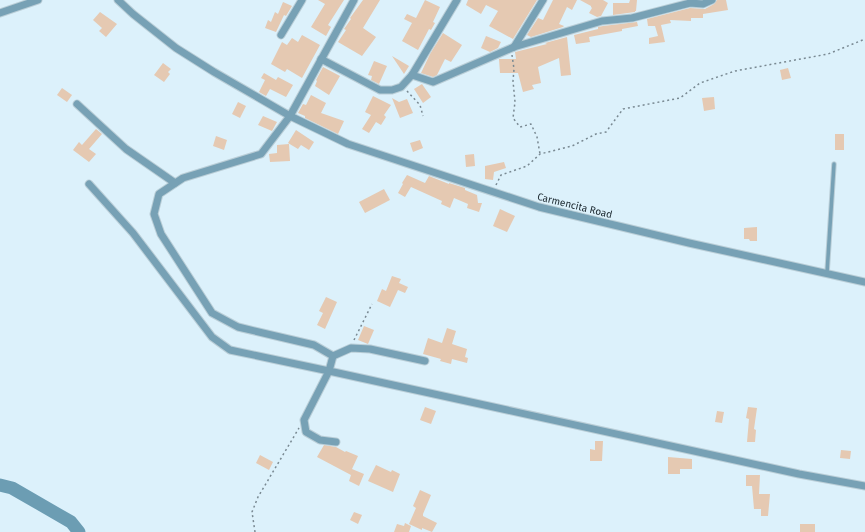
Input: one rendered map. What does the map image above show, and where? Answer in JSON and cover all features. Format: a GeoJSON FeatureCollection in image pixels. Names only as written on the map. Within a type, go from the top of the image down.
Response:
{"type":"FeatureCollection","features":[{"type":"Feature","properties":{"kind":"street"},"geometry":{"type":"LineString","coordinates":[[0,13],[38,0]]}},
{"type":"Feature","properties":{"kind":"street","name":"Carmencita Road"},"geometry":{"type":"LineString","coordinates":[[118,0],[132,14],[176,48],[214,72],[290,116],[348,144],[539,207],[681,241],[865,282]]}},
{"type":"Feature","properties":{"kind":"street"},"geometry":{"type":"LineString","coordinates":[[281,35],[302,0]]}},
{"type":"Feature","properties":{"kind":"street"},"geometry":{"type":"LineString","coordinates":[[333,356],[314,344],[238,327],[212,313],[161,234],[154,214],[159,194],[183,178],[261,154],[290,116],[354,0]]}},
{"type":"Feature","properties":{"kind":"street"},"geometry":{"type":"LineString","coordinates":[[321,60],[380,90],[392,90],[401,87],[412,75],[456,0]]}},
{"type":"Feature","properties":{"kind":"street"},"geometry":{"type":"LineString","coordinates":[[514,48],[543,0]]}},
{"type":"Feature","properties":{"kind":"street"},"geometry":{"type":"LineString","coordinates":[[412,75],[433,82],[514,48],[602,21],[632,18],[691,2],[703,4],[712,0]]}},
{"type":"Feature","properties":{"kind":"street"},"geometry":{"type":"LineString","coordinates":[[77,104],[126,149],[175,183]]}},
{"type":"Feature","properties":{"kind":"street"},"geometry":{"type":"LineString","coordinates":[[89,184],[133,233],[212,337],[230,350],[799,474],[865,486]]}},
{"type":"Feature","properties":{"kind":"street"},"geometry":{"type":"LineString","coordinates":[[333,356],[351,348],[370,349],[424,362]]}},
{"type":"Feature","properties":{"kind":"street"},"geometry":{"type":"LineString","coordinates":[[333,356],[329,371],[304,420],[306,432],[320,440],[336,442]]}},
{"type":"Feature","properties":{"kind":"lane"},"geometry":{"type":"LineString","coordinates":[[827,273],[834,164]]}},
{"type":"Feature","properties":{"kind":"path"},"geometry":{"type":"LineString","coordinates":[[493,192],[500,175],[527,166],[540,154],[572,146],[596,134],[606,132],[623,108],[680,98],[700,83],[735,71],[828,54],[865,39]]}},
{"type":"Feature","properties":{"kind":"path"},"geometry":{"type":"LineString","coordinates":[[514,48],[512,55],[515,102],[513,118],[520,127],[531,124],[537,137],[540,154]]}},
{"type":"Feature","properties":{"kind":"path"},"geometry":{"type":"LineString","coordinates":[[401,87],[410,93],[420,105],[422,116]]}},
{"type":"Feature","properties":{"kind":"path"},"geometry":{"type":"LineString","coordinates":[[351,348],[372,304]]}},
{"type":"Feature","properties":{"kind":"path"},"geometry":{"type":"LineString","coordinates":[[255,532],[252,512],[258,497],[304,420]]}},
{"type":"Feature","properties":{"kind":"building"},"geometry":{"type":"Polygon","coordinates":[[[318,0],[344,0],[328,25],[331,27],[326,36],[311,27],[325,4],[318,0]]]}},
{"type":"Feature","properties":{"kind":"building"},"geometry":{"type":"Polygon","coordinates":[[[363,0],[380,0],[363,28],[376,37],[362,56],[338,42],[346,30],[344,29],[351,19],[350,18],[363,0]]]}},
{"type":"Feature","properties":{"kind":"building"},"geometry":{"type":"Polygon","coordinates":[[[425,0],[440,7],[433,22],[435,23],[431,30],[429,29],[418,50],[402,41],[412,23],[404,19],[407,14],[416,18],[425,0]]]}},
{"type":"Feature","properties":{"kind":"building"},"geometry":{"type":"Polygon","coordinates":[[[468,0],[537,0],[513,39],[489,26],[498,11],[486,5],[481,14],[466,5],[468,0]]]}},
{"type":"Feature","properties":{"kind":"building"},"geometry":{"type":"Polygon","coordinates":[[[553,0],[577,0],[572,10],[567,7],[559,24],[564,26],[531,37],[527,35],[538,18],[543,20],[553,0]]]}},
{"type":"Feature","properties":{"kind":"building"},"geometry":{"type":"Polygon","coordinates":[[[580,0],[603,0],[608,3],[601,16],[597,17],[589,13],[592,8],[591,6],[580,0]]]}},
{"type":"Feature","properties":{"kind":"building"},"geometry":{"type":"Polygon","coordinates":[[[630,0],[637,0],[635,12],[613,15],[613,3],[629,3],[630,0]]]}},
{"type":"Feature","properties":{"kind":"building"},"geometry":{"type":"Polygon","coordinates":[[[717,0],[726,0],[728,10],[703,14],[703,18],[691,18],[691,21],[670,20],[671,23],[661,25],[665,42],[649,44],[649,38],[658,36],[655,26],[648,26],[647,19],[690,8],[705,9],[714,4],[717,0]]]}},
{"type":"Feature","properties":{"kind":"building"},"geometry":{"type":"Polygon","coordinates":[[[283,2],[292,6],[286,16],[284,15],[276,32],[265,28],[268,20],[271,22],[275,12],[278,14],[283,2]]]}},
{"type":"Feature","properties":{"kind":"building"},"geometry":{"type":"Polygon","coordinates":[[[100,12],[117,24],[106,37],[99,31],[102,28],[93,20],[100,12]]]}},
{"type":"Feature","properties":{"kind":"building"},"geometry":{"type":"Polygon","coordinates":[[[637,22],[638,26],[622,29],[622,31],[589,37],[590,42],[576,44],[574,35],[598,29],[598,27],[637,22]]]}},
{"type":"Feature","properties":{"kind":"building"},"geometry":{"type":"Polygon","coordinates":[[[443,33],[462,45],[451,62],[445,59],[437,75],[433,77],[421,73],[430,54],[443,33]]]}},
{"type":"Feature","properties":{"kind":"building"},"geometry":{"type":"Polygon","coordinates":[[[302,35],[320,45],[302,78],[287,69],[285,72],[271,64],[282,42],[287,45],[292,38],[298,42],[302,35]]]}},
{"type":"Feature","properties":{"kind":"building"},"geometry":{"type":"Polygon","coordinates":[[[486,36],[501,42],[498,48],[490,52],[481,48],[486,36]]]}},
{"type":"Feature","properties":{"kind":"building"},"geometry":{"type":"Polygon","coordinates":[[[567,37],[571,75],[561,76],[559,58],[538,67],[541,83],[532,85],[534,89],[523,92],[518,73],[500,73],[499,59],[516,59],[515,52],[567,37]]]}},
{"type":"Feature","properties":{"kind":"building"},"geometry":{"type":"Polygon","coordinates":[[[392,56],[409,66],[404,74],[392,56]]]}},
{"type":"Feature","properties":{"kind":"building"},"geometry":{"type":"Polygon","coordinates":[[[374,61],[387,66],[379,84],[371,80],[372,76],[368,75],[374,61]]]}},
{"type":"Feature","properties":{"kind":"building"},"geometry":{"type":"Polygon","coordinates":[[[163,63],[171,69],[168,72],[170,74],[164,82],[154,75],[163,63]]]}},
{"type":"Feature","properties":{"kind":"building"},"geometry":{"type":"Polygon","coordinates":[[[323,67],[340,76],[329,95],[315,86],[316,80],[323,67]]]}},
{"type":"Feature","properties":{"kind":"building"},"geometry":{"type":"Polygon","coordinates":[[[788,68],[791,78],[782,80],[780,70],[788,68]]]}},
{"type":"Feature","properties":{"kind":"building"},"geometry":{"type":"Polygon","coordinates":[[[264,73],[276,80],[278,77],[293,85],[286,97],[270,89],[266,96],[259,92],[265,80],[261,78],[264,73]]]}},
{"type":"Feature","properties":{"kind":"building"},"geometry":{"type":"Polygon","coordinates":[[[422,84],[431,97],[423,103],[414,89],[422,84]]]}},
{"type":"Feature","properties":{"kind":"building"},"geometry":{"type":"Polygon","coordinates":[[[62,88],[72,95],[67,102],[57,95],[62,88]]]}},
{"type":"Feature","properties":{"kind":"building"},"geometry":{"type":"Polygon","coordinates":[[[311,95],[326,103],[321,113],[344,121],[338,134],[298,113],[303,104],[306,105],[311,95]]]}},
{"type":"Feature","properties":{"kind":"building"},"geometry":{"type":"Polygon","coordinates":[[[373,96],[391,105],[384,115],[386,117],[381,125],[376,122],[369,133],[362,129],[371,115],[365,112],[373,96]]]}},
{"type":"Feature","properties":{"kind":"building"},"geometry":{"type":"Polygon","coordinates":[[[714,97],[715,109],[704,111],[702,98],[714,97]]]}},
{"type":"Feature","properties":{"kind":"building"},"geometry":{"type":"Polygon","coordinates":[[[392,98],[399,102],[407,99],[413,113],[400,118],[392,98]]]}},
{"type":"Feature","properties":{"kind":"building"},"geometry":{"type":"Polygon","coordinates":[[[238,102],[246,106],[240,118],[232,114],[238,102]]]}},
{"type":"Feature","properties":{"kind":"building"},"geometry":{"type":"Polygon","coordinates":[[[263,116],[277,122],[272,131],[258,125],[263,116]]]}},
{"type":"Feature","properties":{"kind":"building"},"geometry":{"type":"Polygon","coordinates":[[[96,129],[102,134],[89,149],[96,154],[89,162],[73,150],[79,142],[82,145],[96,129]]]}},
{"type":"Feature","properties":{"kind":"building"},"geometry":{"type":"Polygon","coordinates":[[[296,130],[314,142],[309,150],[301,145],[298,149],[288,143],[296,130]]]}},
{"type":"Feature","properties":{"kind":"building"},"geometry":{"type":"Polygon","coordinates":[[[835,134],[844,134],[844,150],[835,150],[835,134]]]}},
{"type":"Feature","properties":{"kind":"building"},"geometry":{"type":"Polygon","coordinates":[[[216,136],[227,140],[224,150],[213,146],[216,136]]]}},
{"type":"Feature","properties":{"kind":"building"},"geometry":{"type":"Polygon","coordinates":[[[420,140],[423,148],[413,152],[410,143],[420,140]]]}},
{"type":"Feature","properties":{"kind":"building"},"geometry":{"type":"Polygon","coordinates":[[[289,144],[290,161],[270,162],[269,154],[277,153],[277,145],[289,144]]]}},
{"type":"Feature","properties":{"kind":"building"},"geometry":{"type":"Polygon","coordinates":[[[474,154],[475,166],[466,167],[465,155],[474,154]]]}},
{"type":"Feature","properties":{"kind":"building"},"geometry":{"type":"Polygon","coordinates":[[[504,162],[506,168],[494,172],[493,180],[485,179],[485,166],[504,162]]]}},
{"type":"Feature","properties":{"kind":"building"},"geometry":{"type":"Polygon","coordinates":[[[407,175],[425,183],[429,176],[449,184],[465,188],[465,190],[477,195],[478,203],[482,203],[479,212],[467,208],[468,204],[454,198],[450,208],[441,204],[442,201],[411,187],[405,197],[398,193],[407,175]]]}},
{"type":"Feature","properties":{"kind":"building"},"geometry":{"type":"Polygon","coordinates":[[[384,189],[390,200],[365,213],[359,202],[384,189]]]}},
{"type":"Feature","properties":{"kind":"building"},"geometry":{"type":"Polygon","coordinates":[[[500,209],[515,216],[507,232],[493,226],[500,209]]]}},
{"type":"Feature","properties":{"kind":"building"},"geometry":{"type":"Polygon","coordinates":[[[757,227],[757,241],[744,239],[744,228],[757,227]]]}},
{"type":"Feature","properties":{"kind":"building"},"geometry":{"type":"Polygon","coordinates":[[[392,276],[401,279],[399,283],[408,287],[405,293],[398,290],[390,307],[377,301],[382,289],[386,291],[392,276]]]}},
{"type":"Feature","properties":{"kind":"building"},"geometry":{"type":"Polygon","coordinates":[[[326,297],[337,302],[325,329],[317,325],[323,313],[319,311],[326,297]]]}},
{"type":"Feature","properties":{"kind":"building"},"geometry":{"type":"Polygon","coordinates":[[[364,326],[374,330],[368,344],[358,340],[364,326]]]}},
{"type":"Feature","properties":{"kind":"building"},"geometry":{"type":"Polygon","coordinates":[[[447,328],[456,331],[452,344],[467,349],[465,357],[468,358],[467,363],[452,359],[451,364],[440,361],[441,359],[423,354],[428,338],[442,343],[447,328]]]}},
{"type":"Feature","properties":{"kind":"building"},"geometry":{"type":"Polygon","coordinates":[[[425,407],[436,411],[431,424],[420,420],[425,407]]]}},
{"type":"Feature","properties":{"kind":"building"},"geometry":{"type":"Polygon","coordinates":[[[748,407],[757,408],[754,429],[756,430],[755,442],[747,442],[749,419],[746,418],[748,407]]]}},
{"type":"Feature","properties":{"kind":"building"},"geometry":{"type":"Polygon","coordinates":[[[717,411],[724,412],[722,423],[715,422],[717,411]]]}},
{"type":"Feature","properties":{"kind":"building"},"geometry":{"type":"Polygon","coordinates":[[[595,441],[603,441],[602,461],[590,461],[590,449],[595,450],[595,441]]]}},
{"type":"Feature","properties":{"kind":"building"},"geometry":{"type":"Polygon","coordinates":[[[324,445],[336,447],[345,452],[346,451],[358,456],[352,469],[364,474],[359,486],[349,481],[351,475],[317,457],[324,445]]]}},
{"type":"Feature","properties":{"kind":"building"},"geometry":{"type":"Polygon","coordinates":[[[841,450],[851,451],[850,459],[840,458],[841,450]]]}},
{"type":"Feature","properties":{"kind":"building"},"geometry":{"type":"Polygon","coordinates":[[[260,455],[273,462],[269,470],[256,463],[260,455]]]}},
{"type":"Feature","properties":{"kind":"building"},"geometry":{"type":"Polygon","coordinates":[[[668,457],[692,459],[692,469],[680,469],[680,474],[668,474],[668,457]]]}},
{"type":"Feature","properties":{"kind":"building"},"geometry":{"type":"Polygon","coordinates":[[[376,465],[391,472],[392,470],[400,474],[393,492],[368,481],[376,465]]]}},
{"type":"Feature","properties":{"kind":"building"},"geometry":{"type":"Polygon","coordinates":[[[746,475],[760,475],[759,494],[770,494],[768,516],[761,516],[761,509],[754,509],[752,486],[746,486],[746,475]]]}},
{"type":"Feature","properties":{"kind":"building"},"geometry":{"type":"Polygon","coordinates":[[[420,490],[431,495],[423,516],[437,523],[432,532],[422,528],[422,530],[409,524],[416,508],[413,506],[420,490]]]}},
{"type":"Feature","properties":{"kind":"building"},"geometry":{"type":"Polygon","coordinates":[[[354,512],[362,515],[358,524],[350,520],[354,512]]]}},
{"type":"Feature","properties":{"kind":"building"},"geometry":{"type":"Polygon","coordinates":[[[405,523],[411,526],[409,532],[394,532],[397,524],[404,526],[405,523]]]}},
{"type":"Feature","properties":{"kind":"building"},"geometry":{"type":"Polygon","coordinates":[[[800,524],[815,524],[815,532],[800,532],[800,524]]]}},
{"type":"Feature","properties":{"kind":"waterway"},"geometry":{"type":"LineString","coordinates":[[0,485],[12,488],[71,522],[79,532]]}}]}
